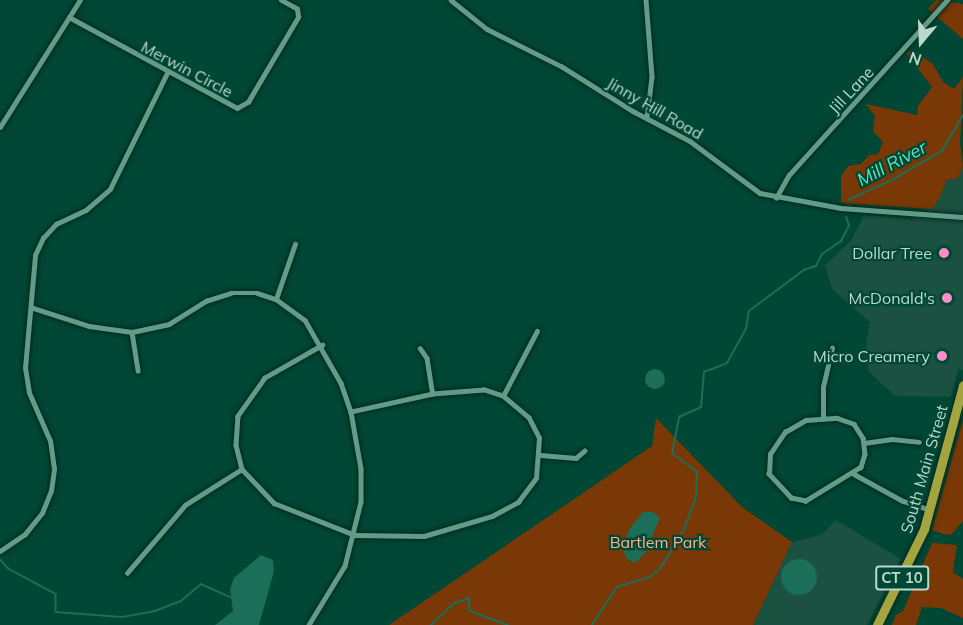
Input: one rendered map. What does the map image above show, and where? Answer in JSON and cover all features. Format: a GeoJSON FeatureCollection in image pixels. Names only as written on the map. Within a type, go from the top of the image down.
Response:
{"type":"FeatureCollection","features":[{"type":"Feature","properties":{"kind":"highway","name":"South Main Street"},"geometry":{"type":"LineString","coordinates":[[876,625],[907,568],[930,510],[963,385]]}},
{"type":"Feature","properties":{"kind":"street"},"geometry":{"type":"LineString","coordinates":[[0,127],[80,0]]}},
{"type":"Feature","properties":{"kind":"street","name":"Merwin Circle"},"geometry":{"type":"LineString","coordinates":[[69,17],[167,73],[237,108],[248,102],[298,17],[297,9],[281,0]]}},
{"type":"Feature","properties":{"kind":"street","name":"Jinny Hill Road"},"geometry":{"type":"LineString","coordinates":[[451,0],[487,29],[561,66],[646,118],[690,141],[745,185],[776,198],[869,211],[963,217]]}},
{"type":"Feature","properties":{"kind":"street"},"geometry":{"type":"LineString","coordinates":[[646,0],[652,77],[646,118]]}},
{"type":"Feature","properties":{"kind":"street","name":"Jill Lane"},"geometry":{"type":"LineString","coordinates":[[776,198],[789,175],[947,0]]}},
{"type":"Feature","properties":{"kind":"street"},"geometry":{"type":"LineString","coordinates":[[0,551],[26,534],[42,513],[51,491],[54,469],[50,441],[29,393],[25,368],[33,308],[35,255],[43,238],[56,224],[86,210],[110,189],[167,73]]}},
{"type":"Feature","properties":{"kind":"street"},"geometry":{"type":"LineString","coordinates":[[276,299],[295,244]]}},
{"type":"Feature","properties":{"kind":"street"},"geometry":{"type":"LineString","coordinates":[[33,308],[89,326],[132,332],[169,324],[206,301],[231,293],[257,293],[276,299],[305,320],[323,345],[351,412],[361,469],[355,535],[338,583],[309,625]]}},
{"type":"Feature","properties":{"kind":"street"},"geometry":{"type":"LineString","coordinates":[[503,396],[537,331]]}},
{"type":"Feature","properties":{"kind":"street"},"geometry":{"type":"LineString","coordinates":[[132,332],[138,371]]}},
{"type":"Feature","properties":{"kind":"street"},"geometry":{"type":"LineString","coordinates":[[323,345],[265,378],[249,396],[238,416],[236,445],[242,469],[274,503],[355,535],[424,536],[492,516],[518,502],[536,478],[541,455],[539,438],[529,418],[503,396],[484,390],[433,394],[351,412]]}},
{"type":"Feature","properties":{"kind":"street"},"geometry":{"type":"LineString","coordinates":[[420,348],[427,358],[433,394]]}},
{"type":"Feature","properties":{"kind":"street"},"geometry":{"type":"LineString","coordinates":[[823,419],[823,387],[832,348]]}},
{"type":"Feature","properties":{"kind":"street"},"geometry":{"type":"LineString","coordinates":[[837,418],[854,424],[864,443],[865,454],[854,474],[806,501],[791,498],[769,474],[770,454],[785,432],[806,420],[823,419],[837,418]]}},
{"type":"Feature","properties":{"kind":"street"},"geometry":{"type":"LineString","coordinates":[[864,443],[892,439],[919,442]]}},
{"type":"Feature","properties":{"kind":"street"},"geometry":{"type":"LineString","coordinates":[[541,455],[576,458],[584,451]]}},
{"type":"Feature","properties":{"kind":"street"},"geometry":{"type":"LineString","coordinates":[[127,573],[185,505],[242,469]]}},
{"type":"Feature","properties":{"kind":"street"},"geometry":{"type":"LineString","coordinates":[[854,474],[903,501],[930,510]]}},
{"type":"Feature","properties":{"kind":"shaded area"},"geometry":{"type":"Polygon","coordinates":[[[963,166],[963,370],[958,369],[951,397],[895,396],[869,372],[865,354],[870,322],[832,289],[825,265],[851,241],[864,215],[912,219],[936,205],[947,180],[958,178],[963,166]]]}},
{"type":"Feature","properties":{"kind":"shaded area"},"geometry":{"type":"Polygon","coordinates":[[[655,369],[662,372],[665,379],[662,386],[655,389],[648,386],[645,379],[648,372],[655,369]]]}},
{"type":"Feature","properties":{"kind":"shaded area"},"geometry":{"type":"Polygon","coordinates":[[[643,512],[653,512],[660,518],[645,553],[635,563],[627,559],[622,548],[630,528],[643,512]]]}},
{"type":"Feature","properties":{"kind":"shaded area"},"geometry":{"type":"Polygon","coordinates":[[[836,520],[901,559],[867,625],[753,625],[792,542],[821,535],[836,520]]]}},
{"type":"Feature","properties":{"kind":"shaded area"},"geometry":{"type":"Polygon","coordinates":[[[261,555],[273,560],[274,571],[259,625],[215,625],[233,611],[230,589],[234,578],[261,555]]]}},
{"type":"Feature","properties":{"kind":"shaded area"},"geometry":{"type":"Polygon","coordinates":[[[799,559],[812,564],[817,577],[812,590],[799,595],[786,590],[781,577],[786,564],[799,559]]]}},
{"type":"Feature","properties":{"kind":"green space"},"geometry":{"type":"Polygon","coordinates":[[[936,0],[963,4],[963,39],[928,9],[936,0]]]}},
{"type":"Feature","properties":{"kind":"green space"},"geometry":{"type":"Polygon","coordinates":[[[912,50],[933,64],[943,82],[954,89],[963,77],[960,144],[963,166],[958,178],[947,180],[936,205],[930,209],[841,203],[841,176],[848,166],[861,164],[869,155],[878,154],[883,142],[873,131],[875,116],[866,104],[917,115],[918,106],[932,87],[906,53],[912,50]]]}},
{"type":"Feature","properties":{"kind":"green space","name":"Bartlem Park"},"geometry":{"type":"Polygon","coordinates":[[[656,418],[742,507],[792,542],[753,625],[389,625],[652,446],[656,418]]]}},
{"type":"Feature","properties":{"kind":"green space"},"geometry":{"type":"Polygon","coordinates":[[[963,420],[963,521],[951,535],[943,534],[932,530],[963,420]]]}},
{"type":"Feature","properties":{"kind":"green space"},"geometry":{"type":"Polygon","coordinates":[[[932,543],[957,545],[953,572],[963,579],[963,618],[941,608],[922,607],[916,625],[892,625],[896,615],[903,611],[932,543]]]}},
{"type":"Feature","properties":{"kind":"waterway","name":"Mill River"},"geometry":{"type":"LineString","coordinates":[[848,200],[894,179],[942,151],[963,115]]}},
{"type":"Feature","properties":{"kind":"waterway","name":"Mill River"},"geometry":{"type":"LineString","coordinates":[[592,625],[617,587],[650,577],[660,569],[684,529],[696,498],[697,472],[672,454],[679,417],[701,407],[704,372],[727,363],[746,329],[749,311],[804,270],[816,266],[822,254],[841,241],[849,226],[846,217]]}},
{"type":"Feature","properties":{"kind":"waterway"},"geometry":{"type":"LineString","coordinates":[[0,559],[9,569],[56,594],[56,612],[122,617],[155,611],[181,601],[201,584],[230,597]]}},
{"type":"Feature","properties":{"kind":"waterway","name":"Mill River"},"geometry":{"type":"LineString","coordinates":[[431,625],[455,603],[469,598],[470,611],[508,625]]}},
{"type":"Feature","properties":{"kind":"place","name":"Dollar Tree"},"geometry":{"type":"Point","coordinates":[944,253]}},
{"type":"Feature","properties":{"kind":"place","name":"McDonald's"},"geometry":{"type":"Point","coordinates":[947,298]}},
{"type":"Feature","properties":{"kind":"place","name":"Micro Creamery"},"geometry":{"type":"Point","coordinates":[942,356]}}]}
